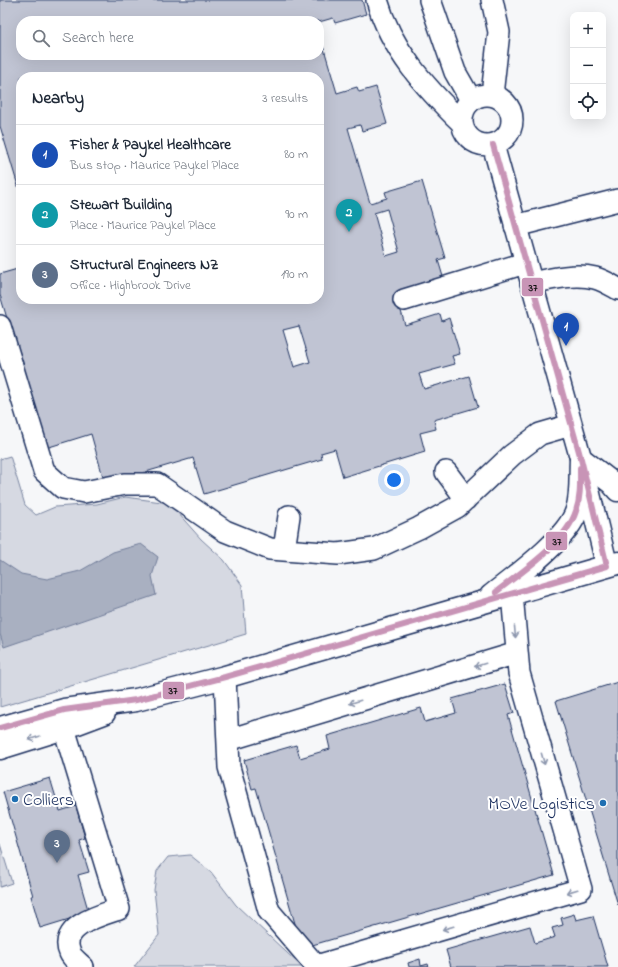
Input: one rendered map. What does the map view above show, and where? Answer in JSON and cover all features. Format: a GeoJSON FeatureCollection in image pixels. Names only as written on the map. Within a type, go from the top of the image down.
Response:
{"type":"FeatureCollection","features":[{"type":"Feature","properties":{"kind":"main road"},"geometry":{"type":"LineString","coordinates":[[581,458],[612,483],[618,490]]}},
{"type":"Feature","properties":{"kind":"main road"},"geometry":{"type":"LineString","coordinates":[[482,603],[533,562],[571,523],[579,502],[581,458]]}},
{"type":"Feature","properties":{"kind":"main road"},"geometry":{"type":"LineString","coordinates":[[0,728],[64,710],[136,700],[225,677],[613,564]]}},
{"type":"Feature","properties":{"kind":"main road"},"geometry":{"type":"LineString","coordinates":[[0,748],[64,728],[136,700]]}},
{"type":"Feature","properties":{"kind":"street"},"geometry":{"type":"LineString","coordinates":[[377,0],[380,11],[400,52],[438,100],[462,123]]}},
{"type":"Feature","properties":{"kind":"street"},"geometry":{"type":"LineString","coordinates":[[430,0],[455,72],[471,100]]}},
{"type":"Feature","properties":{"kind":"street"},"geometry":{"type":"LineString","coordinates":[[492,0],[499,32],[492,95]]}},
{"type":"Feature","properties":{"kind":"street"},"geometry":{"type":"LineString","coordinates":[[485,94],[501,98],[508,105],[512,114],[512,124],[506,137],[493,145],[476,143],[464,131],[462,123],[465,106],[471,100],[485,94]]}},
{"type":"Feature","properties":{"kind":"street"},"geometry":{"type":"LineString","coordinates":[[493,145],[571,425],[613,564]]}},
{"type":"Feature","properties":{"kind":"street"},"geometry":{"type":"LineString","coordinates":[[515,226],[618,200]]}},
{"type":"Feature","properties":{"kind":"street"},"geometry":{"type":"LineString","coordinates":[[404,300],[525,262]]}},
{"type":"Feature","properties":{"kind":"street"},"geometry":{"type":"LineString","coordinates":[[531,283],[558,278],[585,277],[600,280],[618,289]]}},
{"type":"Feature","properties":{"kind":"street"},"geometry":{"type":"LineString","coordinates":[[0,326],[44,471],[63,488],[84,492],[125,484],[157,484],[225,531],[270,549],[338,554],[374,549],[419,528],[457,507],[512,455],[540,434],[571,425]]}},
{"type":"Feature","properties":{"kind":"street"},"geometry":{"type":"LineString","coordinates":[[446,472],[466,499]]}},
{"type":"Feature","properties":{"kind":"street"},"geometry":{"type":"LineString","coordinates":[[284,550],[289,516]]}},
{"type":"Feature","properties":{"kind":"street"},"geometry":{"type":"LineString","coordinates":[[225,677],[229,767],[269,911],[316,966],[581,889],[519,674],[512,594]]}},
{"type":"Feature","properties":{"kind":"street"},"geometry":{"type":"LineString","coordinates":[[228,740],[517,653]]}},
{"type":"Feature","properties":{"kind":"street"},"geometry":{"type":"LineString","coordinates":[[64,728],[119,909],[97,916],[80,924],[72,932],[69,943],[70,954],[83,967]]}},
{"type":"Feature","properties":{"kind":"shaded area"},"geometry":{"type":"Polygon","coordinates":[[[10,456],[25,505],[36,515],[55,507],[97,504],[125,497],[169,503],[201,539],[224,560],[242,585],[246,634],[0,707],[0,459],[10,456]]]}},
{"type":"Feature","properties":{"kind":"shaded area"},"geometry":{"type":"Polygon","coordinates":[[[0,844],[12,883],[0,887],[0,844]]]}},
{"type":"Feature","properties":{"kind":"shaded area"},"geometry":{"type":"Polygon","coordinates":[[[190,855],[211,872],[236,905],[302,967],[134,967],[159,935],[154,890],[157,871],[168,857],[190,855]]]}},
{"type":"Feature","properties":{"kind":"water"},"geometry":{"type":"Polygon","coordinates":[[[141,544],[158,557],[152,576],[156,595],[4,647],[0,634],[0,560],[21,574],[47,579],[80,571],[113,552],[141,544]]]}},
{"type":"Feature","properties":{"kind":"building"},"geometry":{"type":"Polygon","coordinates":[[[0,0],[362,0],[366,14],[335,23],[333,18],[324,21],[324,16],[16,16],[16,60],[324,60],[324,49],[337,93],[357,87],[359,92],[376,87],[387,124],[362,131],[360,125],[348,128],[370,203],[387,198],[385,192],[422,181],[445,258],[438,260],[444,280],[396,294],[405,325],[440,314],[442,321],[449,318],[460,354],[452,356],[455,364],[419,374],[424,389],[469,376],[478,407],[434,420],[436,429],[420,433],[425,452],[343,477],[335,449],[321,453],[322,459],[204,494],[193,458],[105,484],[91,434],[46,448],[0,295],[0,274],[16,269],[16,304],[324,304],[324,72],[16,72],[16,179],[0,126],[0,0]],[[387,209],[374,213],[386,256],[399,252],[387,209]],[[299,326],[283,330],[294,367],[310,362],[299,326]]]}},
{"type":"Feature","properties":{"kind":"building","name":"MOVe Logistics"},"geometry":{"type":"Polygon","coordinates":[[[618,682],[618,905],[556,701],[618,682]]]}},
{"type":"Feature","properties":{"kind":"building"},"geometry":{"type":"Polygon","coordinates":[[[505,684],[514,713],[508,715],[554,875],[302,948],[256,788],[252,789],[244,760],[296,745],[300,758],[330,749],[327,736],[421,708],[425,722],[456,713],[452,699],[505,684]]]}},
{"type":"Feature","properties":{"kind":"building"},"geometry":{"type":"Polygon","coordinates":[[[50,778],[60,811],[76,806],[85,838],[79,840],[89,872],[78,875],[89,913],[40,928],[31,896],[33,896],[3,792],[50,778]]]}},
{"type":"Feature","properties":{"kind":"building"},"geometry":{"type":"Polygon","coordinates":[[[574,914],[576,920],[593,916],[608,967],[451,967],[446,950],[530,926],[535,943],[555,937],[552,928],[563,925],[561,918],[574,914]]]}},
{"type":"Feature","properties":{"kind":"building"},"geometry":{"type":"Polygon","coordinates":[[[420,959],[421,966],[428,964],[429,967],[409,967],[408,963],[420,959]]]}},
{"type":"Feature","properties":{"kind":"transit line","name":"37"},"geometry":{"type":"LineString","coordinates":[[0,728],[64,710],[136,700],[225,677],[607,566],[581,459],[493,145]]}},
{"type":"Feature","properties":{"kind":"transit line","name":"37"},"geometry":{"type":"LineString","coordinates":[[496,592],[542,556],[563,534],[571,523],[579,500],[580,468]]}},
{"type":"Feature","properties":{"kind":"place","name":"Stewart Building"},"geometry":{"type":"Point","coordinates":[349,232]}},
{"type":"Feature","properties":{"kind":"place","name":"Fisher & Paykel Healthcare"},"geometry":{"type":"Point","coordinates":[566,346]}},
{"type":"Feature","properties":{"kind":"place","name":"Colliers"},"geometry":{"type":"Point","coordinates":[15,799]}},
{"type":"Feature","properties":{"kind":"place","name":"MOVe Logistics"},"geometry":{"type":"Point","coordinates":[603,803]}},
{"type":"Feature","properties":{"kind":"place","name":"Structural Engineers NZ"},"geometry":{"type":"Point","coordinates":[57,863]}}]}
